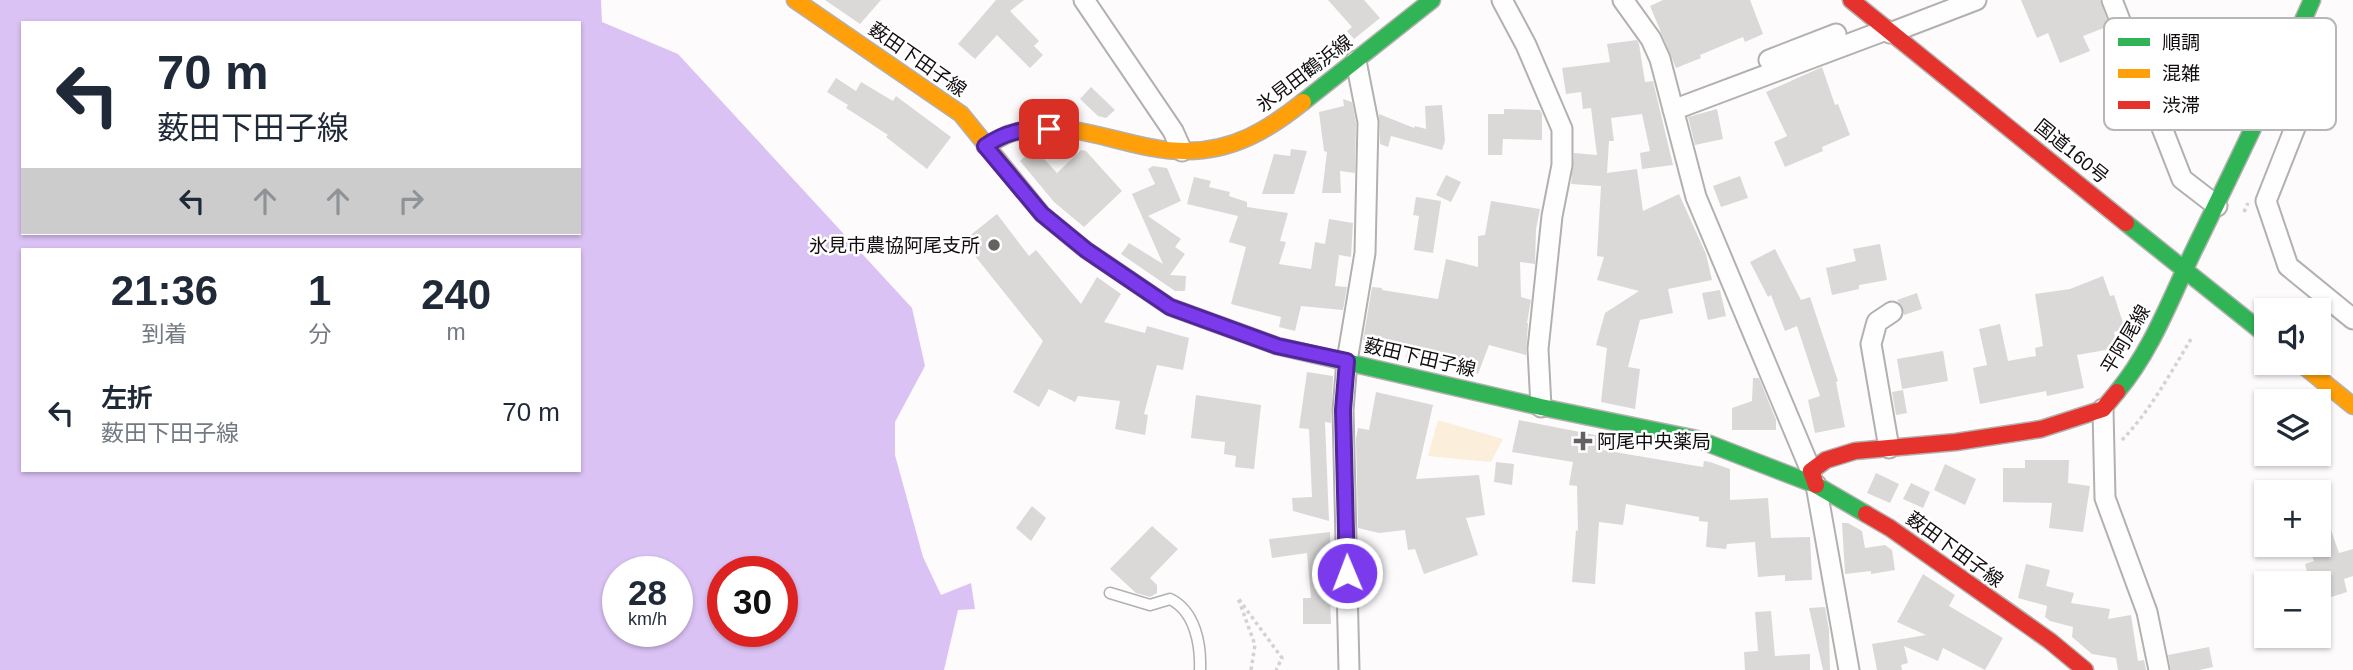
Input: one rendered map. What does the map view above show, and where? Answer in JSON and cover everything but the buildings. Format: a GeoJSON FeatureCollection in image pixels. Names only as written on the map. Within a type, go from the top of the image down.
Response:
{"type":"FeatureCollection","features":[{"type":"Feature","properties":{"kind":"main road","name":"薮田下田子線"},"geometry":{"type":"LineString","coordinates":[[795,0],[961,114],[1042,214],[1086,250],[1170,307],[1277,346],[1542,408],[1697,439],[1814,478],[2050,641],[2085,670]]}},
{"type":"Feature","properties":{"kind":"main road","name":"氷見田鶴浜線"},"geometry":{"type":"LineString","coordinates":[[985,146],[1000,135],[1029,128],[1070,129],[1154,148],[1182,151],[1203,150],[1241,141],[1273,125],[1432,0]]}},
{"type":"Feature","properties":{"kind":"main road","name":"国道160号"},"geometry":{"type":"LineString","coordinates":[[1852,0],[1888,32],[2254,325]]}},
{"type":"Feature","properties":{"kind":"main road","name":"平阿尾線"},"geometry":{"type":"LineString","coordinates":[[2304,18],[2312,0]]}},
{"type":"Feature","properties":{"kind":"main road","name":"平阿尾線"},"geometry":{"type":"LineString","coordinates":[[2103,409],[2132,374],[2165,316],[2253,130]]}},
{"type":"Feature","properties":{"kind":"main road"},"geometry":{"type":"LineString","coordinates":[[2315,375],[2353,406]]}},
{"type":"Feature","properties":{"kind":"main road"},"geometry":{"type":"LineString","coordinates":[[1814,478],[1826,460],[1855,451],[1956,442],[2041,429],[2103,409]]}},
{"type":"Feature","properties":{"kind":"street"},"geometry":{"type":"LineString","coordinates":[[1084,0],[1173,131],[1182,151]]}},
{"type":"Feature","properties":{"kind":"street"},"geometry":{"type":"LineString","coordinates":[[1502,0],[1526,46],[1562,129],[1562,164],[1552,216],[1538,349],[1542,408]]}},
{"type":"Feature","properties":{"kind":"street"},"geometry":{"type":"LineString","coordinates":[[1623,0],[1651,39],[1660,59],[1696,197],[1814,478],[1849,670]]}},
{"type":"Feature","properties":{"kind":"street"},"geometry":{"type":"LineString","coordinates":[[1673,110],[1976,0]]}},
{"type":"Feature","properties":{"kind":"street"},"geometry":{"type":"LineString","coordinates":[[2112,0],[2119,18]]}},
{"type":"Feature","properties":{"kind":"street"},"geometry":{"type":"LineString","coordinates":[[1737,86],[1740,71],[1836,34]]}},
{"type":"Feature","properties":{"kind":"street"},"geometry":{"type":"LineString","coordinates":[[1349,670],[1343,410],[1347,361],[1364,253],[1368,122],[1356,61]]}},
{"type":"Feature","properties":{"kind":"street"},"geometry":{"type":"LineString","coordinates":[[2163,130],[2182,179],[2217,206]]}},
{"type":"Feature","properties":{"kind":"street"},"geometry":{"type":"LineString","coordinates":[[2294,130],[2266,201],[2288,266],[2353,319]]}},
{"type":"Feature","properties":{"kind":"street"},"geometry":{"type":"LineString","coordinates":[[1889,448],[1871,344],[1877,322],[1892,312]]}},
{"type":"Feature","properties":{"kind":"street"},"geometry":{"type":"LineString","coordinates":[[2103,409],[2105,498],[2147,612],[2159,670]]}},
{"type":"Feature","properties":{"kind":"lane"},"geometry":{"type":"LineString","coordinates":[[1110,593],[1150,605],[1170,599],[1179,603],[1194,624],[1200,670]]}},
{"type":"Feature","properties":{"kind":"path"},"geometry":{"type":"LineString","coordinates":[[2104,459],[2134,427],[2190,339]]}},
{"type":"Feature","properties":{"kind":"path"},"geometry":{"type":"LineString","coordinates":[[1251,670],[1255,645],[1238,598],[1282,658],[1276,670]]}},
{"type":"Feature","properties":{"kind":"shaded area"},"geometry":{"type":"Polygon","coordinates":[[[0,0],[601,0],[602,22],[678,54],[912,308],[925,366],[895,422],[895,455],[923,557],[941,595],[971,583],[975,609],[958,610],[944,670],[0,670],[0,0]]]}},
{"type":"Feature","properties":{"kind":"shaded area"},"geometry":{"type":"Polygon","coordinates":[[[1438,420],[1503,439],[1491,462],[1428,456],[1438,420]]]}},
{"type":"Feature","properties":{"kind":"traffic: fast"},"geometry":{"type":"LineString","coordinates":[[1303,102],[1432,0]]}},
{"type":"Feature","properties":{"kind":"traffic: fast"},"geometry":{"type":"LineString","coordinates":[[2304,18],[2312,0]]}},
{"type":"Feature","properties":{"kind":"traffic: fast"},"geometry":{"type":"LineString","coordinates":[[2117,392],[2160,324],[2252,130]]}},
{"type":"Feature","properties":{"kind":"traffic: fast"},"geometry":{"type":"LineString","coordinates":[[2126,223],[2254,325]]}},
{"type":"Feature","properties":{"kind":"traffic: fast"},"geometry":{"type":"LineString","coordinates":[[1203,319],[1277,346],[1541,407],[1697,439],[1816,485],[1866,514]]}},
{"type":"Feature","properties":{"kind":"traffic: slow"},"geometry":{"type":"LineString","coordinates":[[795,0],[961,114],[1042,214],[1086,250],[1170,307],[1203,319]]}},
{"type":"Feature","properties":{"kind":"traffic: slow"},"geometry":{"type":"LineString","coordinates":[[985,146],[1009,134],[1053,128],[1076,130],[1165,150],[1204,150],[1249,137],[1303,102]]}},
{"type":"Feature","properties":{"kind":"traffic: slow"},"geometry":{"type":"LineString","coordinates":[[2315,375],[2353,406]]}},
{"type":"Feature","properties":{"kind":"traffic: jam"},"geometry":{"type":"LineString","coordinates":[[1851,0],[2126,223]]}},
{"type":"Feature","properties":{"kind":"traffic: jam"},"geometry":{"type":"LineString","coordinates":[[1816,485],[1811,471],[1826,460],[1855,451],[1956,442],[2041,429],[2103,409],[2117,392]]}},
{"type":"Feature","properties":{"kind":"traffic: jam"},"geometry":{"type":"LineString","coordinates":[[1866,514],[1890,528],[2050,641],[2085,670]]}},
{"type":"Feature","properties":{"kind":"place","name":"氷見市農協阿尾支所"},"geometry":{"type":"Point","coordinates":[994,245]}},
{"type":"Feature","properties":{"kind":"place","name":"阿尾中央薬局"},"geometry":{"type":"Point","coordinates":[1583,441]}},
{"type":"Feature","properties":{"kind":"route"},"geometry":{"type":"LineString","coordinates":[[1049,129],[1029,128],[1000,135],[985,146],[1042,214],[1086,250],[1170,307],[1277,346],[1347,361],[1343,410],[1347,573]]}}]}
